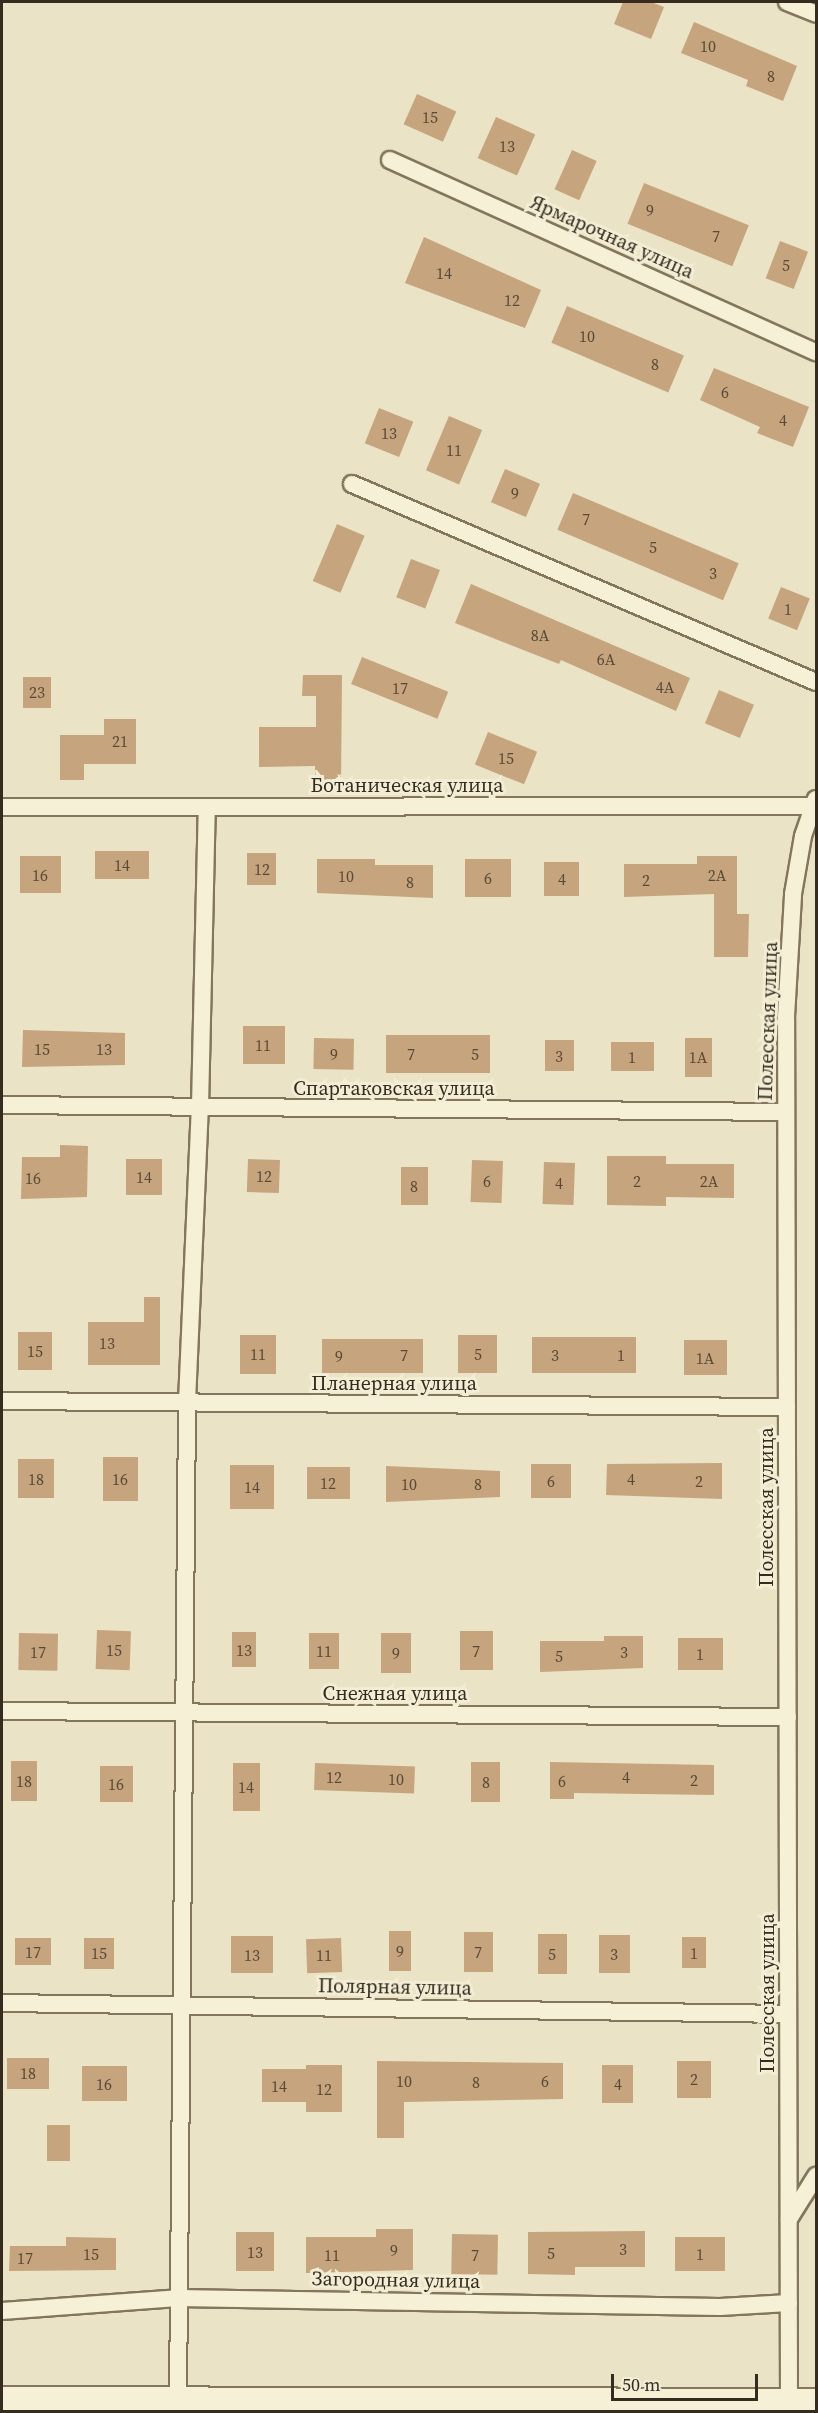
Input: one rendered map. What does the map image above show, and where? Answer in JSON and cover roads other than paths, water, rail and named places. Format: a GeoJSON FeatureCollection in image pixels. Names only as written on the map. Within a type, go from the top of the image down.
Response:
{"type":"FeatureCollection","features":[{"type":"Feature","properties":{"kind":"main road"},"geometry":{"type":"LineString","coordinates":[[2,2399],[816,2401]]}},
{"type":"Feature","properties":{"kind":"street"},"geometry":{"type":"LineString","coordinates":[[787,2],[816,14]]}},
{"type":"Feature","properties":{"kind":"street","name":"Ярмарочная улица"},"geometry":{"type":"LineString","coordinates":[[390,160],[816,352]]}},
{"type":"Feature","properties":{"kind":"street"},"geometry":{"type":"LineString","coordinates":[[352,484],[816,682]]}},
{"type":"Feature","properties":{"kind":"street","name":"Ботаническая улица"},"geometry":{"type":"LineString","coordinates":[[2,807],[814,802]]}},
{"type":"Feature","properties":{"kind":"street","name":"Полесская улица"},"geometry":{"type":"LineString","coordinates":[[789,2401],[786,1017],[793,894],[814,802]]}},
{"type":"Feature","properties":{"kind":"street"},"geometry":{"type":"LineString","coordinates":[[178,2399],[179,2005],[187,1402],[200,1107],[207,807]]}},
{"type":"Feature","properties":{"kind":"street","name":"Спартаковская улица"},"geometry":{"type":"LineString","coordinates":[[2,1105],[786,1112]]}},
{"type":"Feature","properties":{"kind":"street","name":"Планерная улица"},"geometry":{"type":"LineString","coordinates":[[2,1401],[787,1407]]}},
{"type":"Feature","properties":{"kind":"street","name":"Снежная улица"},"geometry":{"type":"LineString","coordinates":[[2,1711],[788,1717]]}},
{"type":"Feature","properties":{"kind":"street","name":"Полярная улица"},"geometry":{"type":"LineString","coordinates":[[2,2002],[788,2014]]}},
{"type":"Feature","properties":{"kind":"street"},"geometry":{"type":"LineString","coordinates":[[789,2220],[816,2176]]}},
{"type":"Feature","properties":{"kind":"street","name":"Загородная улица"},"geometry":{"type":"LineString","coordinates":[[2,2312],[178,2298],[720,2307],[789,2303]]}}]}
